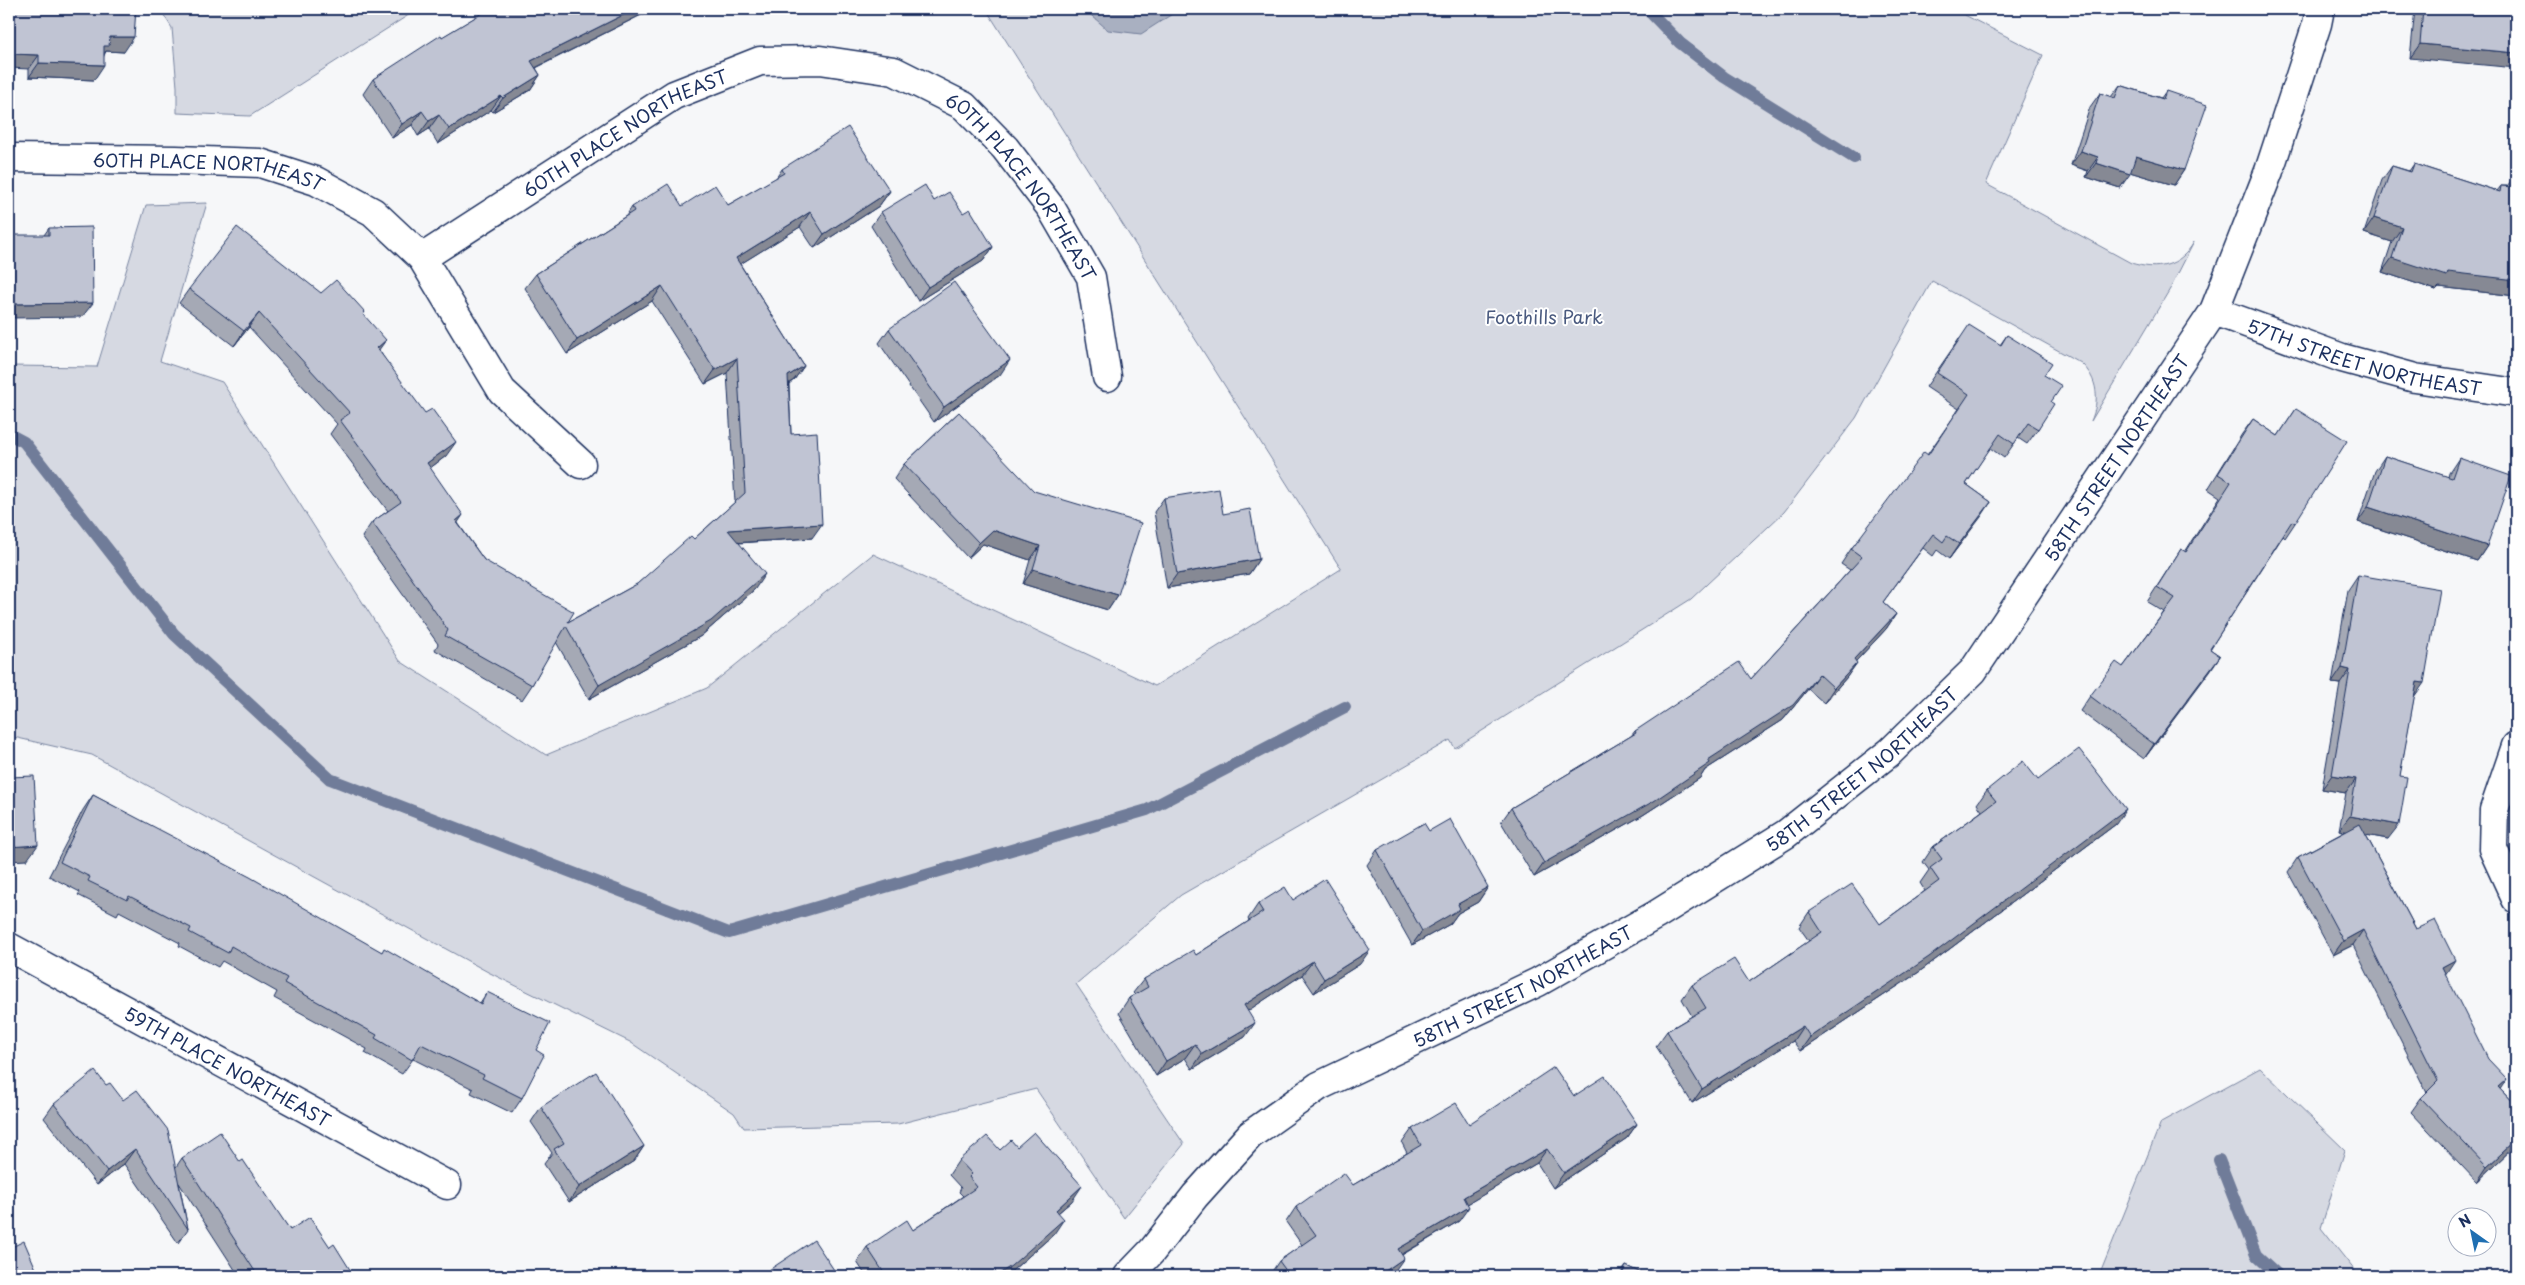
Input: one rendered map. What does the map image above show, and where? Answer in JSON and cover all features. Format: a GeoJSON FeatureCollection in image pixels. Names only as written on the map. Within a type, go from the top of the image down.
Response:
{"type":"FeatureCollection","features":[{"type":"Feature","properties":{"kind":"street","name":"58TH STREET NORTHEAST"},"geometry":{"type":"LineString","coordinates":[[1128,1276],[1152,1251],[1195,1196],[1250,1135],[1319,1086],[1538,982],[1656,915],[1786,834],[1890,752],[1973,671],[2214,312],[2269,171],[2317,24],[2320,9]]}},
{"type":"Feature","properties":{"kind":"street","name":"60TH PLACE NORTHEAST"},"geometry":{"type":"LineString","coordinates":[[9,158],[260,163],[316,181],[373,212],[422,258],[674,95],[760,61],[820,60],[894,71],[964,106],[1005,148],[1051,208],[1091,277],[1108,377]]}},
{"type":"Feature","properties":{"kind":"street"},"geometry":{"type":"LineString","coordinates":[[422,258],[502,391],[581,464]]}},
{"type":"Feature","properties":{"kind":"street","name":"57TH STREET NORTHEAST"},"geometry":{"type":"LineString","coordinates":[[2214,312],[2342,358],[2415,378],[2516,393]]}},
{"type":"Feature","properties":{"kind":"street"},"geometry":{"type":"LineString","coordinates":[[2516,746],[2494,810],[2493,849],[2516,899]]}},
{"type":"Feature","properties":{"kind":"street","name":"59TH PLACE NORTHEAST"},"geometry":{"type":"LineString","coordinates":[[9,947],[447,1185]]}},
{"type":"Feature","properties":{"kind":"green space"},"geometry":{"type":"Polygon","coordinates":[[[160,9],[418,9],[250,116],[177,113],[177,87],[172,28],[160,9]]]}},
{"type":"Feature","properties":{"kind":"green space","name":"Foothills Park"},"geometry":{"type":"Polygon","coordinates":[[[986,9],[1953,9],[2043,55],[1986,184],[2131,263],[2150,267],[2167,265],[2182,257],[2194,242],[2170,289],[2091,421],[2096,405],[2096,390],[2091,376],[2081,363],[1932,281],[1856,418],[1784,512],[1691,599],[1455,748],[1450,740],[1181,895],[1076,984],[1184,1144],[1124,1218],[1036,1089],[898,1124],[744,1128],[734,1113],[630,1042],[488,972],[92,755],[9,736],[9,366],[97,367],[146,205],[207,203],[160,361],[222,382],[400,661],[546,755],[707,688],[873,554],[1155,686],[1341,569],[986,9]]]}},
{"type":"Feature","properties":{"kind":"green space"},"geometry":{"type":"Polygon","coordinates":[[[2260,1068],[2345,1150],[2321,1228],[2359,1276],[2099,1276],[2161,1122],[2260,1068]]]}},
{"type":"Feature","properties":{"kind":"water"},"geometry":{"type":"Polygon","coordinates":[[[1084,9],[1180,9],[1141,34],[1108,30],[1084,9]]]}},
{"type":"Feature","properties":{"kind":"building"},"geometry":{"type":"Polygon","coordinates":[[[9,9],[136,9],[134,37],[110,37],[109,46],[104,46],[104,65],[39,63],[39,55],[9,54],[9,9]]]}},
{"type":"Feature","properties":{"kind":"building"},"geometry":{"type":"Polygon","coordinates":[[[489,9],[635,9],[531,61],[540,75],[503,98],[501,96],[449,129],[439,115],[429,121],[422,111],[402,124],[373,79],[441,35],[442,37],[489,9]]]}},
{"type":"Feature","properties":{"kind":"building"},"geometry":{"type":"Polygon","coordinates":[[[2423,9],[2516,9],[2516,53],[2420,44],[2423,9]]]}},
{"type":"Feature","properties":{"kind":"building"},"geometry":{"type":"Polygon","coordinates":[[[2120,85],[2163,99],[2166,91],[2207,105],[2184,170],[2136,156],[2130,174],[2096,163],[2098,157],[2081,151],[2100,93],[2115,98],[2120,85]]]}},
{"type":"Feature","properties":{"kind":"building"},"geometry":{"type":"Polygon","coordinates":[[[848,127],[890,191],[824,234],[810,212],[736,258],[804,366],[788,376],[791,434],[817,432],[822,524],[728,530],[765,574],[711,621],[599,685],[566,626],[532,685],[445,636],[448,630],[372,522],[401,502],[340,420],[350,413],[259,313],[244,331],[189,289],[237,227],[321,293],[336,280],[365,312],[363,314],[386,340],[377,348],[425,413],[432,409],[456,442],[427,463],[463,515],[456,521],[484,560],[574,612],[568,622],[637,584],[691,536],[694,539],[745,493],[737,358],[715,370],[662,286],[577,340],[536,274],[634,211],[632,207],[668,184],[682,206],[715,185],[728,205],[784,173],[782,169],[848,127]]]}},
{"type":"Feature","properties":{"kind":"building"},"geometry":{"type":"Polygon","coordinates":[[[2414,164],[2500,192],[2501,186],[2513,187],[2516,176],[2516,280],[2448,272],[2447,276],[2392,258],[2402,227],[2374,218],[2392,166],[2411,172],[2414,164]]]}},
{"type":"Feature","properties":{"kind":"building"},"geometry":{"type":"Polygon","coordinates":[[[925,185],[934,201],[949,192],[963,213],[970,209],[993,247],[928,287],[881,212],[925,185]]]}},
{"type":"Feature","properties":{"kind":"building"},"geometry":{"type":"Polygon","coordinates":[[[92,227],[93,303],[9,304],[9,235],[49,235],[49,228],[92,227]]]}},
{"type":"Feature","properties":{"kind":"building"},"geometry":{"type":"Polygon","coordinates":[[[954,282],[1010,360],[944,407],[889,329],[954,282]]]}},
{"type":"Feature","properties":{"kind":"building"},"geometry":{"type":"Polygon","coordinates":[[[1969,325],[2001,345],[2007,335],[2052,363],[2044,375],[2062,386],[2051,402],[2054,404],[2038,429],[2028,423],[2014,444],[2000,434],[1966,484],[1991,502],[1959,544],[1947,536],[1943,542],[1933,534],[1883,602],[1896,614],[1854,659],[1857,663],[1834,688],[1819,674],[1793,705],[1708,760],[1710,763],[1654,801],[1544,863],[1511,808],[1636,733],[1635,731],[1739,662],[1751,679],[1862,557],[1851,549],[1924,452],[1928,455],[1969,394],[1937,373],[1969,325]]]}},
{"type":"Feature","properties":{"kind":"building"},"geometry":{"type":"Polygon","coordinates":[[[2296,409],[2347,441],[2295,523],[2292,521],[2210,649],[2220,656],[2154,744],[2090,696],[2116,662],[2123,667],[2175,598],[2157,587],[2181,549],[2186,552],[2231,482],[2218,474],[2253,419],[2278,436],[2296,409]]]}},
{"type":"Feature","properties":{"kind":"building"},"geometry":{"type":"Polygon","coordinates":[[[959,412],[1034,491],[1141,523],[1118,595],[1033,569],[1040,546],[993,530],[979,543],[904,464],[959,412]]]}},
{"type":"Feature","properties":{"kind":"building"},"geometry":{"type":"Polygon","coordinates":[[[2385,456],[2452,478],[2459,458],[2511,476],[2487,546],[2368,507],[2385,456]]]}},
{"type":"Feature","properties":{"kind":"building"},"geometry":{"type":"Polygon","coordinates":[[[1219,489],[1223,514],[1250,509],[1259,559],[1177,574],[1164,498],[1219,489]]]}},
{"type":"Feature","properties":{"kind":"building"},"geometry":{"type":"Polygon","coordinates":[[[2358,575],[2440,589],[2424,683],[2417,682],[2400,776],[2407,777],[2399,825],[2350,816],[2356,779],[2332,775],[2350,670],[2342,668],[2358,575]]]}},
{"type":"Feature","properties":{"kind":"building"},"geometry":{"type":"Polygon","coordinates":[[[2079,749],[2126,809],[1929,957],[1810,1037],[1803,1026],[1702,1089],[1667,1031],[1706,1008],[1692,985],[1734,959],[1749,982],[1822,932],[1809,912],[1852,884],[1880,924],[1939,881],[1930,868],[1942,859],[1933,847],[1996,801],[1987,790],[2023,761],[2038,780],[2079,749]]]}},
{"type":"Feature","properties":{"kind":"building"},"geometry":{"type":"Polygon","coordinates":[[[34,776],[38,845],[9,847],[9,777],[34,776]]]}},
{"type":"Feature","properties":{"kind":"building"},"geometry":{"type":"Polygon","coordinates":[[[93,795],[250,877],[382,952],[384,948],[481,1004],[487,992],[550,1023],[536,1050],[544,1055],[522,1098],[482,1078],[484,1075],[421,1044],[412,1060],[375,1038],[377,1035],[284,983],[287,978],[231,946],[228,953],[189,932],[191,928],[129,896],[127,900],[88,881],[90,877],[60,862],[93,795]]]}},
{"type":"Feature","properties":{"kind":"building"},"geometry":{"type":"Polygon","coordinates":[[[1450,819],[1488,887],[1458,904],[1460,909],[1422,931],[1377,850],[1424,823],[1429,831],[1450,819]]]}},
{"type":"Feature","properties":{"kind":"building"},"geometry":{"type":"Polygon","coordinates":[[[2360,824],[2416,929],[2435,920],[2455,960],[2442,967],[2488,1059],[2507,1079],[2498,1087],[2516,1106],[2516,1140],[2487,1167],[2421,1098],[2438,1081],[2363,930],[2343,941],[2298,857],[2360,824]]]}},
{"type":"Feature","properties":{"kind":"building"},"geometry":{"type":"Polygon","coordinates":[[[1325,879],[1370,950],[1324,979],[1313,961],[1244,1005],[1255,1023],[1202,1054],[1195,1044],[1166,1061],[1129,998],[1148,987],[1144,979],[1193,950],[1196,955],[1263,912],[1258,904],[1285,887],[1293,900],[1325,879]]]}},
{"type":"Feature","properties":{"kind":"building"},"geometry":{"type":"Polygon","coordinates":[[[9,1053],[15,1063],[9,1067],[9,1053]]]}},
{"type":"Feature","properties":{"kind":"building"},"geometry":{"type":"Polygon","coordinates":[[[1554,1067],[1574,1096],[1605,1076],[1637,1124],[1564,1173],[1547,1149],[1464,1197],[1469,1207],[1398,1249],[1404,1258],[1378,1276],[1290,1276],[1279,1261],[1316,1235],[1296,1207],[1344,1173],[1353,1185],[1421,1145],[1412,1129],[1456,1103],[1469,1124],[1554,1067]]]}},
{"type":"Feature","properties":{"kind":"building"},"geometry":{"type":"Polygon","coordinates":[[[95,1071],[106,1085],[110,1083],[123,1100],[137,1090],[168,1130],[188,1229],[135,1149],[107,1171],[54,1104],[95,1071]]]}},
{"type":"Feature","properties":{"kind":"building"},"geometry":{"type":"Polygon","coordinates":[[[596,1072],[644,1146],[579,1187],[554,1149],[564,1143],[541,1107],[596,1072]]]}},
{"type":"Feature","properties":{"kind":"building"},"geometry":{"type":"Polygon","coordinates":[[[220,1132],[240,1162],[243,1160],[290,1230],[310,1217],[330,1247],[334,1244],[354,1276],[258,1276],[182,1158],[220,1132]]]}},
{"type":"Feature","properties":{"kind":"building"},"geometry":{"type":"Polygon","coordinates":[[[1034,1132],[1082,1186],[1056,1210],[1064,1219],[1011,1266],[996,1276],[886,1276],[867,1247],[907,1220],[913,1230],[977,1187],[969,1177],[972,1174],[959,1160],[987,1136],[1000,1150],[1011,1140],[1017,1147],[1034,1132]]]}},
{"type":"Feature","properties":{"kind":"building"},"geometry":{"type":"Polygon","coordinates":[[[9,1238],[12,1247],[24,1241],[39,1276],[9,1276],[9,1238]]]}},
{"type":"Feature","properties":{"kind":"building"},"geometry":{"type":"Polygon","coordinates":[[[814,1240],[838,1276],[760,1276],[814,1240]]]}},
{"type":"Feature","properties":{"kind":"building"},"geometry":{"type":"Polygon","coordinates":[[[1626,1266],[1648,1276],[1621,1276],[1626,1266]]]}},
{"type":"Feature","properties":{"kind":"waterway"},"geometry":{"type":"LineString","coordinates":[[1647,9],[1680,43],[1724,77],[1854,158]]}},
{"type":"Feature","properties":{"kind":"waterway"},"geometry":{"type":"LineString","coordinates":[[9,434],[24,442],[174,634],[330,779],[729,933],[1147,810],[1345,707]]}},
{"type":"Feature","properties":{"kind":"waterway"},"geometry":{"type":"LineString","coordinates":[[2219,1160],[2256,1255],[2279,1276]]}}]}
